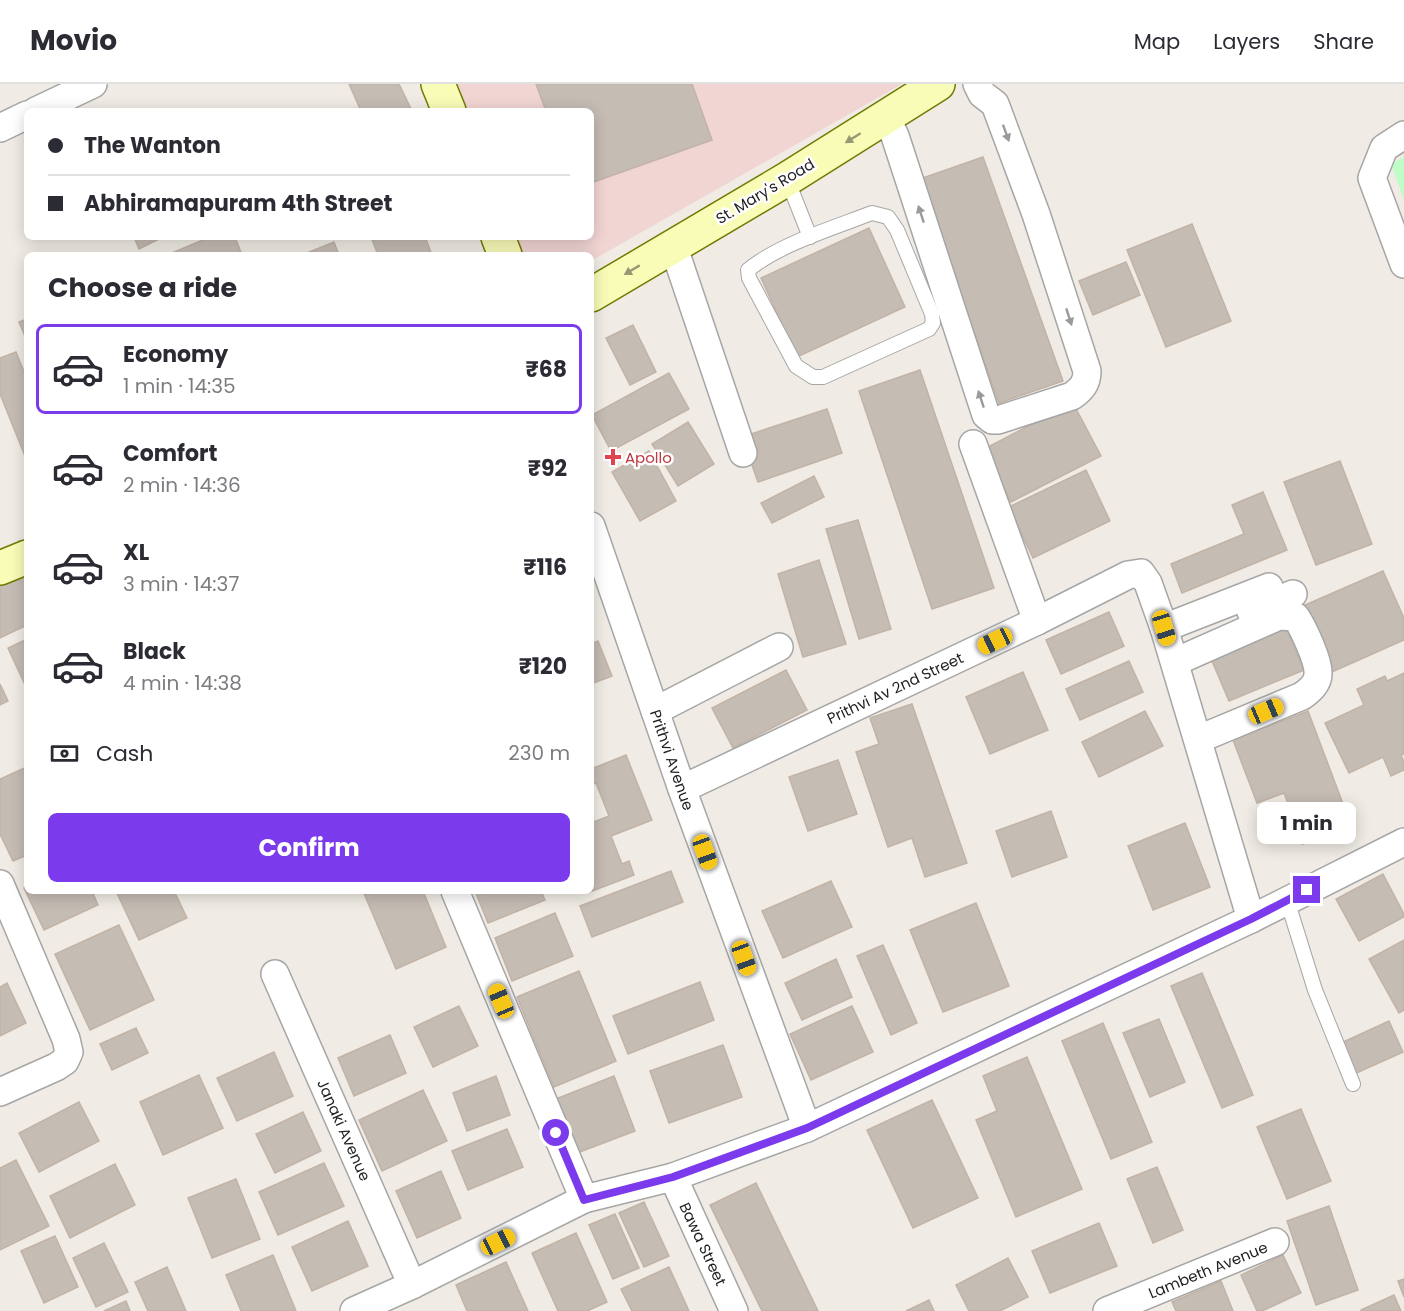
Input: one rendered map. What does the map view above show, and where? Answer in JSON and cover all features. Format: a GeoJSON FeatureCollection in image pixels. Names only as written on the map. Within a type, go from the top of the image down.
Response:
{"type":"FeatureCollection","features":[{"type":"Feature","properties":{"kind":"main road"},"geometry":{"type":"LineString","coordinates":[[438,84],[448,108]]}},
{"type":"Feature","properties":{"kind":"main road","name":"St. Mary's Road"},"geometry":{"type":"LineString","coordinates":[[594,293],[787,179],[886,118],[934,85]]}},
{"type":"Feature","properties":{"kind":"main road"},"geometry":{"type":"LineString","coordinates":[[0,568],[24,558]]}},
{"type":"Feature","properties":{"kind":"street"},"geometry":{"type":"LineString","coordinates":[[42,108],[93,84]]}},
{"type":"Feature","properties":{"kind":"street"},"geometry":{"type":"LineString","coordinates":[[886,118],[895,136],[986,415],[992,420],[998,420],[1072,396],[1082,389],[1087,380],[1087,371],[1036,214],[995,104],[982,94],[977,84]]}},
{"type":"Feature","properties":{"kind":"street"},"geometry":{"type":"LineString","coordinates":[[0,128],[24,116]]}},
{"type":"Feature","properties":{"kind":"street"},"geometry":{"type":"LineString","coordinates":[[1404,135],[1384,148],[1372,178],[1404,264]]}},
{"type":"Feature","properties":{"kind":"street"},"geometry":{"type":"LineString","coordinates":[[673,245],[743,453]]}},
{"type":"Feature","properties":{"kind":"street"},"geometry":{"type":"LineString","coordinates":[[973,444],[1037,621]]}},
{"type":"Feature","properties":{"kind":"street","name":"Prithvi Avenue"},"geometry":{"type":"LineString","coordinates":[[594,535],[682,789],[807,1128]]}},
{"type":"Feature","properties":{"kind":"street","name":"Prithvi Av 2nd Street"},"geometry":{"type":"LineString","coordinates":[[682,789],[1037,621],[1128,575],[1141,573],[1148,583],[1170,645]]}},
{"type":"Feature","properties":{"kind":"street"},"geometry":{"type":"LineString","coordinates":[[1170,645],[1287,588]]}},
{"type":"Feature","properties":{"kind":"street"},"geometry":{"type":"LineString","coordinates":[[1170,645],[1279,616],[1296,617],[1305,631],[1319,672],[1311,690],[1302,696],[1198,740]]}},
{"type":"Feature","properties":{"kind":"street"},"geometry":{"type":"LineString","coordinates":[[1170,645],[1251,919]]}},
{"type":"Feature","properties":{"kind":"street"},"geometry":{"type":"LineString","coordinates":[[655,711],[779,647]]}},
{"type":"Feature","properties":{"kind":"street"},"geometry":{"type":"LineString","coordinates":[[354,1311],[584,1200],[673,1177],[807,1128],[1251,919],[1404,842]]}},
{"type":"Feature","properties":{"kind":"street"},"geometry":{"type":"LineString","coordinates":[[0,884],[66,1039],[69,1052],[65,1061],[56,1067],[0,1092]]}},
{"type":"Feature","properties":{"kind":"street"},"geometry":{"type":"LineString","coordinates":[[456,894],[584,1200]]}},
{"type":"Feature","properties":{"kind":"street","name":"Janaki Avenue"},"geometry":{"type":"LineString","coordinates":[[275,974],[412,1285]]}},
{"type":"Feature","properties":{"kind":"street","name":"Bawa Street"},"geometry":{"type":"LineString","coordinates":[[673,1177],[734,1311]]}},
{"type":"Feature","properties":{"kind":"street","name":"Lambeth Avenue"},"geometry":{"type":"LineString","coordinates":[[1107,1311],[1275,1242]]}},
{"type":"Feature","properties":{"kind":"lane"},"geometry":{"type":"LineString","coordinates":[[787,179],[810,237]]}},
{"type":"Feature","properties":{"kind":"lane"},"geometry":{"type":"LineString","coordinates":[[872,213],[888,217],[897,230],[932,314],[933,323],[929,329],[823,377],[813,377],[796,366],[749,278],[748,270],[757,263],[810,237],[872,213]]}},
{"type":"Feature","properties":{"kind":"lane"},"geometry":{"type":"LineString","coordinates":[[1287,900],[1315,990],[1353,1084]]}},
{"type":"Feature","properties":{"kind":"shaded area"},"geometry":{"type":"Polygon","coordinates":[[[444,84],[902,84],[594,259],[594,252],[512,252],[507,240],[594,240],[594,108],[454,108],[444,84]]]}},
{"type":"Feature","properties":{"kind":"green space"},"geometry":{"type":"Polygon","coordinates":[[[1404,157],[1404,200],[1391,164],[1404,157]]]}},
{"type":"Feature","properties":{"kind":"building"},"geometry":{"type":"Polygon","coordinates":[[[349,84],[399,84],[411,108],[360,108],[349,84]]]}},
{"type":"Feature","properties":{"kind":"building"},"geometry":{"type":"Polygon","coordinates":[[[536,84],[692,84],[712,140],[594,182],[594,108],[545,108],[536,84]]]}},
{"type":"Feature","properties":{"kind":"building"},"geometry":{"type":"Polygon","coordinates":[[[983,157],[1063,381],[999,403],[920,179],[983,157]]]}},
{"type":"Feature","properties":{"kind":"building"},"geometry":{"type":"Polygon","coordinates":[[[1192,224],[1231,321],[1166,347],[1127,250],[1192,224]]]}},
{"type":"Feature","properties":{"kind":"building"},"geometry":{"type":"Polygon","coordinates":[[[869,228],[905,307],[797,357],[761,278],[869,228]]]}},
{"type":"Feature","properties":{"kind":"building"},"geometry":{"type":"Polygon","coordinates":[[[135,240],[157,240],[139,249],[135,240]]]}},
{"type":"Feature","properties":{"kind":"building"},"geometry":{"type":"Polygon","coordinates":[[[203,240],[236,240],[241,252],[174,252],[203,240]]]}},
{"type":"Feature","properties":{"kind":"building"},"geometry":{"type":"Polygon","coordinates":[[[372,240],[426,240],[431,252],[377,252],[372,240]]]}},
{"type":"Feature","properties":{"kind":"building"},"geometry":{"type":"Polygon","coordinates":[[[334,242],[338,252],[309,252],[334,242]]]}},
{"type":"Feature","properties":{"kind":"building"},"geometry":{"type":"Polygon","coordinates":[[[1126,262],[1140,295],[1093,315],[1079,281],[1126,262]]]}},
{"type":"Feature","properties":{"kind":"building"},"geometry":{"type":"Polygon","coordinates":[[[24,320],[24,334],[19,322],[24,320]]]}},
{"type":"Feature","properties":{"kind":"building"},"geometry":{"type":"Polygon","coordinates":[[[633,325],[656,372],[630,385],[606,338],[633,325]]]}},
{"type":"Feature","properties":{"kind":"building"},"geometry":{"type":"Polygon","coordinates":[[[16,352],[24,372],[24,454],[0,394],[0,358],[16,352]]]}},
{"type":"Feature","properties":{"kind":"building"},"geometry":{"type":"Polygon","coordinates":[[[920,370],[994,588],[932,609],[859,391],[920,370]]]}},
{"type":"Feature","properties":{"kind":"building"},"geometry":{"type":"Polygon","coordinates":[[[669,373],[689,409],[611,451],[594,419],[594,414],[669,373]]]}},
{"type":"Feature","properties":{"kind":"building"},"geometry":{"type":"Polygon","coordinates":[[[1073,403],[1101,456],[1011,502],[984,449],[1073,403]]]}},
{"type":"Feature","properties":{"kind":"building"},"geometry":{"type":"Polygon","coordinates":[[[827,409],[842,453],[758,482],[742,437],[827,409]]]}},
{"type":"Feature","properties":{"kind":"building"},"geometry":{"type":"Polygon","coordinates":[[[688,422],[714,464],[678,486],[652,444],[688,422]]]}},
{"type":"Feature","properties":{"kind":"building"},"geometry":{"type":"Polygon","coordinates":[[[649,451],[676,501],[640,521],[612,472],[649,451]]]}},
{"type":"Feature","properties":{"kind":"building"},"geometry":{"type":"Polygon","coordinates":[[[1340,461],[1372,544],[1316,565],[1284,482],[1340,461]]]}},
{"type":"Feature","properties":{"kind":"building"},"geometry":{"type":"Polygon","coordinates":[[[1086,470],[1110,521],[1033,558],[1009,507],[1086,470]]]}},
{"type":"Feature","properties":{"kind":"building"},"geometry":{"type":"Polygon","coordinates":[[[814,476],[824,497],[772,523],[761,503],[814,476]]]}},
{"type":"Feature","properties":{"kind":"building"},"geometry":{"type":"Polygon","coordinates":[[[1263,492],[1287,550],[1182,593],[1171,564],[1244,534],[1232,505],[1263,492]]]}},
{"type":"Feature","properties":{"kind":"building"},"geometry":{"type":"Polygon","coordinates":[[[858,520],[891,629],[859,639],[826,529],[858,520]]]}},
{"type":"Feature","properties":{"kind":"building"},"geometry":{"type":"Polygon","coordinates":[[[819,560],[846,644],[803,657],[778,574],[819,560]]]}},
{"type":"Feature","properties":{"kind":"building"},"geometry":{"type":"Polygon","coordinates":[[[1383,571],[1404,618],[1404,640],[1332,672],[1303,606],[1383,571]]]}},
{"type":"Feature","properties":{"kind":"building"},"geometry":{"type":"Polygon","coordinates":[[[24,574],[24,626],[0,638],[0,586],[24,574]]]}},
{"type":"Feature","properties":{"kind":"building"},"geometry":{"type":"Polygon","coordinates":[[[1109,612],[1124,646],[1061,674],[1046,640],[1109,612]]]}},
{"type":"Feature","properties":{"kind":"building"},"geometry":{"type":"Polygon","coordinates":[[[1284,623],[1304,670],[1229,701],[1209,654],[1284,623]]]}},
{"type":"Feature","properties":{"kind":"building"},"geometry":{"type":"Polygon","coordinates":[[[24,640],[24,683],[8,648],[24,640]]]}},
{"type":"Feature","properties":{"kind":"building"},"geometry":{"type":"Polygon","coordinates":[[[598,641],[612,676],[594,683],[594,643],[598,641]]]}},
{"type":"Feature","properties":{"kind":"building"},"geometry":{"type":"Polygon","coordinates":[[[1129,661],[1143,692],[1080,720],[1066,689],[1129,661]]]}},
{"type":"Feature","properties":{"kind":"building"},"geometry":{"type":"Polygon","coordinates":[[[786,670],[807,710],[733,748],[712,708],[786,670]]]}},
{"type":"Feature","properties":{"kind":"building"},"geometry":{"type":"Polygon","coordinates":[[[1023,672],[1048,730],[990,754],[966,697],[1023,672]]]}},
{"type":"Feature","properties":{"kind":"building"},"geometry":{"type":"Polygon","coordinates":[[[1404,673],[1404,754],[1401,755],[1404,770],[1391,776],[1383,757],[1349,773],[1325,723],[1364,705],[1357,689],[1385,676],[1387,681],[1404,673]]]}},
{"type":"Feature","properties":{"kind":"building"},"geometry":{"type":"Polygon","coordinates":[[[0,684],[8,701],[0,705],[0,684]]]}},
{"type":"Feature","properties":{"kind":"building"},"geometry":{"type":"Polygon","coordinates":[[[912,704],[967,863],[925,877],[912,838],[888,847],[856,752],[879,744],[870,718],[912,704]]]}},
{"type":"Feature","properties":{"kind":"building"},"geometry":{"type":"Polygon","coordinates":[[[1145,711],[1163,746],[1099,777],[1082,742],[1145,711]]]}},
{"type":"Feature","properties":{"kind":"building"},"geometry":{"type":"Polygon","coordinates":[[[1308,711],[1351,825],[1303,844],[1284,793],[1257,803],[1233,740],[1308,711]]]}},
{"type":"Feature","properties":{"kind":"building"},"geometry":{"type":"Polygon","coordinates":[[[626,755],[652,820],[611,836],[622,864],[629,861],[634,875],[594,890],[594,822],[609,816],[596,783],[594,784],[594,768],[626,755]]]}},
{"type":"Feature","properties":{"kind":"building"},"geometry":{"type":"Polygon","coordinates":[[[838,760],[857,814],[808,831],[789,777],[838,760]]]}},
{"type":"Feature","properties":{"kind":"building"},"geometry":{"type":"Polygon","coordinates":[[[24,768],[24,856],[13,861],[0,834],[0,779],[24,768]]]}},
{"type":"Feature","properties":{"kind":"building"},"geometry":{"type":"Polygon","coordinates":[[[1051,811],[1067,857],[1012,877],[996,831],[1051,811]]]}},
{"type":"Feature","properties":{"kind":"building"},"geometry":{"type":"Polygon","coordinates":[[[1185,823],[1210,887],[1153,910],[1128,846],[1185,823]]]}},
{"type":"Feature","properties":{"kind":"building"},"geometry":{"type":"Polygon","coordinates":[[[671,871],[683,902],[592,937],[580,906],[671,871]]]}},
{"type":"Feature","properties":{"kind":"building"},"geometry":{"type":"Polygon","coordinates":[[[1383,874],[1404,917],[1359,941],[1336,899],[1383,874]]]}},
{"type":"Feature","properties":{"kind":"building"},"geometry":{"type":"Polygon","coordinates":[[[831,881],[852,927],[783,958],[762,911],[831,881]]]}},
{"type":"Feature","properties":{"kind":"building"},"geometry":{"type":"Polygon","coordinates":[[[27,894],[93,894],[98,905],[44,930],[27,894]]]}},
{"type":"Feature","properties":{"kind":"building"},"geometry":{"type":"Polygon","coordinates":[[[117,894],[175,894],[187,918],[139,940],[117,894]]]}},
{"type":"Feature","properties":{"kind":"building"},"geometry":{"type":"Polygon","coordinates":[[[364,894],[424,894],[446,947],[396,969],[364,894]]]}},
{"type":"Feature","properties":{"kind":"building"},"geometry":{"type":"Polygon","coordinates":[[[476,894],[542,894],[545,900],[488,923],[476,894]]]}},
{"type":"Feature","properties":{"kind":"building"},"geometry":{"type":"Polygon","coordinates":[[[976,903],[1009,986],[943,1012],[910,930],[976,903]]]}},
{"type":"Feature","properties":{"kind":"building"},"geometry":{"type":"Polygon","coordinates":[[[555,913],[573,956],[512,981],[495,938],[555,913]]]}},
{"type":"Feature","properties":{"kind":"building"},"geometry":{"type":"Polygon","coordinates":[[[119,925],[154,1000],[90,1030],[55,954],[119,925]]]}},
{"type":"Feature","properties":{"kind":"building"},"geometry":{"type":"Polygon","coordinates":[[[1404,940],[1404,1010],[1399,1013],[1369,959],[1404,940]]]}},
{"type":"Feature","properties":{"kind":"building"},"geometry":{"type":"Polygon","coordinates":[[[883,945],[917,1023],[891,1035],[857,956],[883,945]]]}},
{"type":"Feature","properties":{"kind":"building"},"geometry":{"type":"Polygon","coordinates":[[[836,959],[852,997],[802,1020],[785,983],[836,959]]]}},
{"type":"Feature","properties":{"kind":"building"},"geometry":{"type":"Polygon","coordinates":[[[579,971],[616,1061],[554,1087],[517,997],[579,971]]]}},
{"type":"Feature","properties":{"kind":"building"},"geometry":{"type":"Polygon","coordinates":[[[1202,973],[1253,1095],[1222,1108],[1171,986],[1202,973]]]}},
{"type":"Feature","properties":{"kind":"building"},"geometry":{"type":"Polygon","coordinates":[[[700,982],[714,1020],[628,1054],[613,1016],[700,982]]]}},
{"type":"Feature","properties":{"kind":"building"},"geometry":{"type":"Polygon","coordinates":[[[7,983],[26,1023],[0,1036],[0,987],[7,983]]]}},
{"type":"Feature","properties":{"kind":"building"},"geometry":{"type":"Polygon","coordinates":[[[459,1006],[478,1046],[433,1067],[414,1027],[459,1006]]]}},
{"type":"Feature","properties":{"kind":"building"},"geometry":{"type":"Polygon","coordinates":[[[852,1006],[873,1052],[811,1080],[790,1034],[852,1006]]]}},
{"type":"Feature","properties":{"kind":"building"},"geometry":{"type":"Polygon","coordinates":[[[1159,1019],[1185,1082],[1150,1097],[1123,1033],[1159,1019]]]}},
{"type":"Feature","properties":{"kind":"building"},"geometry":{"type":"Polygon","coordinates":[[[1389,1021],[1403,1052],[1352,1075],[1339,1044],[1389,1021]]]}},
{"type":"Feature","properties":{"kind":"building"},"geometry":{"type":"Polygon","coordinates":[[[1103,1023],[1152,1142],[1111,1159],[1062,1041],[1103,1023]]]}},
{"type":"Feature","properties":{"kind":"building"},"geometry":{"type":"Polygon","coordinates":[[[136,1028],[148,1053],[112,1070],[100,1044],[136,1028]]]}},
{"type":"Feature","properties":{"kind":"building"},"geometry":{"type":"Polygon","coordinates":[[[390,1035],[406,1073],[354,1096],[338,1058],[390,1035]]]}},
{"type":"Feature","properties":{"kind":"building"},"geometry":{"type":"Polygon","coordinates":[[[723,1045],[742,1097],[669,1123],[650,1071],[723,1045]]]}},
{"type":"Feature","properties":{"kind":"building"},"geometry":{"type":"Polygon","coordinates":[[[274,1052],[293,1096],[237,1121],[217,1078],[274,1052]]]}},
{"type":"Feature","properties":{"kind":"building"},"geometry":{"type":"Polygon","coordinates":[[[1027,1057],[1082,1189],[1016,1217],[976,1120],[997,1111],[983,1076],[1027,1057]]]}},
{"type":"Feature","properties":{"kind":"building"},"geometry":{"type":"Polygon","coordinates":[[[199,1075],[223,1128],[163,1155],[140,1102],[199,1075]]]}},
{"type":"Feature","properties":{"kind":"building"},"geometry":{"type":"Polygon","coordinates":[[[496,1076],[510,1115],[467,1131],[453,1093],[496,1076]]]}},
{"type":"Feature","properties":{"kind":"building"},"geometry":{"type":"Polygon","coordinates":[[[614,1076],[635,1131],[577,1153],[556,1099],[614,1076]]]}},
{"type":"Feature","properties":{"kind":"building"},"geometry":{"type":"Polygon","coordinates":[[[423,1090],[447,1141],[382,1171],[359,1120],[423,1090]]]}},
{"type":"Feature","properties":{"kind":"building"},"geometry":{"type":"Polygon","coordinates":[[[932,1100],[978,1198],[913,1228],[867,1130],[932,1100]]]}},
{"type":"Feature","properties":{"kind":"building"},"geometry":{"type":"Polygon","coordinates":[[[79,1102],[99,1141],[39,1172],[19,1133],[79,1102]]]}},
{"type":"Feature","properties":{"kind":"building"},"geometry":{"type":"Polygon","coordinates":[[[1301,1109],[1331,1181],[1287,1199],[1257,1127],[1301,1109]]]}},
{"type":"Feature","properties":{"kind":"building"},"geometry":{"type":"Polygon","coordinates":[[[303,1112],[321,1151],[275,1173],[256,1134],[303,1112]]]}},
{"type":"Feature","properties":{"kind":"building"},"geometry":{"type":"Polygon","coordinates":[[[507,1129],[523,1167],[468,1190],[452,1151],[507,1129]]]}},
{"type":"Feature","properties":{"kind":"building"},"geometry":{"type":"Polygon","coordinates":[[[16,1160],[49,1226],[0,1250],[0,1168],[16,1160]]]}},
{"type":"Feature","properties":{"kind":"building"},"geometry":{"type":"Polygon","coordinates":[[[324,1163],[344,1206],[278,1235],[259,1192],[324,1163]]]}},
{"type":"Feature","properties":{"kind":"building"},"geometry":{"type":"Polygon","coordinates":[[[115,1164],[135,1205],[70,1238],[50,1196],[115,1164]]]}},
{"type":"Feature","properties":{"kind":"building"},"geometry":{"type":"Polygon","coordinates":[[[1157,1167],[1183,1230],[1153,1243],[1127,1179],[1157,1167]]]}},
{"type":"Feature","properties":{"kind":"building"},"geometry":{"type":"Polygon","coordinates":[[[441,1171],[461,1218],[417,1238],[396,1191],[441,1171]]]}},
{"type":"Feature","properties":{"kind":"building"},"geometry":{"type":"Polygon","coordinates":[[[236,1179],[260,1239],[212,1258],[188,1198],[236,1179]]]}},
{"type":"Feature","properties":{"kind":"building"},"geometry":{"type":"Polygon","coordinates":[[[756,1183],[818,1311],[762,1311],[710,1205],[756,1183]]]}},
{"type":"Feature","properties":{"kind":"building"},"geometry":{"type":"Polygon","coordinates":[[[644,1202],[669,1256],[644,1267],[619,1213],[644,1202]]]}},
{"type":"Feature","properties":{"kind":"building"},"geometry":{"type":"Polygon","coordinates":[[[1329,1206],[1358,1290],[1316,1305],[1287,1221],[1329,1206]]]}},
{"type":"Feature","properties":{"kind":"building"},"geometry":{"type":"Polygon","coordinates":[[[615,1214],[639,1268],[613,1279],[589,1225],[615,1214]]]}},
{"type":"Feature","properties":{"kind":"building"},"geometry":{"type":"Polygon","coordinates":[[[348,1221],[368,1266],[312,1291],[292,1247],[348,1221]]]}},
{"type":"Feature","properties":{"kind":"building"},"geometry":{"type":"Polygon","coordinates":[[[1099,1223],[1117,1266],[1050,1293],[1032,1251],[1099,1223]]]}},
{"type":"Feature","properties":{"kind":"building"},"geometry":{"type":"Polygon","coordinates":[[[576,1233],[607,1302],[587,1311],[558,1311],[532,1253],[576,1233]]]}},
{"type":"Feature","properties":{"kind":"building"},"geometry":{"type":"Polygon","coordinates":[[[55,1236],[78,1287],[44,1303],[21,1251],[55,1236]]]}},
{"type":"Feature","properties":{"kind":"building"},"geometry":{"type":"Polygon","coordinates":[[[104,1243],[128,1292],[96,1307],[73,1258],[104,1243]]]}},
{"type":"Feature","properties":{"kind":"building"},"geometry":{"type":"Polygon","coordinates":[[[273,1255],[296,1311],[241,1311],[226,1275],[273,1255]]]}},
{"type":"Feature","properties":{"kind":"building"},"geometry":{"type":"Polygon","coordinates":[[[1283,1255],[1301,1293],[1262,1311],[1257,1311],[1241,1275],[1283,1255]]]}},
{"type":"Feature","properties":{"kind":"building"},"geometry":{"type":"Polygon","coordinates":[[[1008,1258],[1028,1297],[1000,1311],[969,1311],[956,1285],[1008,1258]]]}},
{"type":"Feature","properties":{"kind":"building"},"geometry":{"type":"Polygon","coordinates":[[[506,1262],[528,1311],[467,1311],[456,1285],[506,1262]]]}},
{"type":"Feature","properties":{"kind":"building"},"geometry":{"type":"Polygon","coordinates":[[[167,1267],[186,1311],[148,1311],[135,1282],[167,1267]]]}},
{"type":"Feature","properties":{"kind":"building"},"geometry":{"type":"Polygon","coordinates":[[[669,1267],[689,1311],[632,1311],[621,1289],[669,1267]]]}},
{"type":"Feature","properties":{"kind":"building"},"geometry":{"type":"Polygon","coordinates":[[[1404,1279],[1404,1297],[1398,1281],[1404,1279]]]}},
{"type":"Feature","properties":{"kind":"building"},"geometry":{"type":"Polygon","coordinates":[[[1221,1281],[1233,1311],[1176,1311],[1172,1302],[1221,1281]]]}},
{"type":"Feature","properties":{"kind":"building"},"geometry":{"type":"Polygon","coordinates":[[[1394,1295],[1401,1311],[1361,1311],[1361,1310],[1394,1295]]]}},
{"type":"Feature","properties":{"kind":"building"},"geometry":{"type":"Polygon","coordinates":[[[929,1300],[934,1311],[906,1311],[929,1300]]]}},
{"type":"Feature","properties":{"kind":"building"},"geometry":{"type":"Polygon","coordinates":[[[126,1301],[130,1311],[104,1311],[126,1301]]]}},
{"type":"Feature","properties":{"kind":"place","name":"Apollo"},"geometry":{"type":"Point","coordinates":[613,457]}},
{"type":"Feature","properties":{"kind":"route"},"geometry":{"type":"LineString","coordinates":[[556,1133],[584,1200],[673,1177],[807,1128],[1251,919],[1307,890]]}}]}
